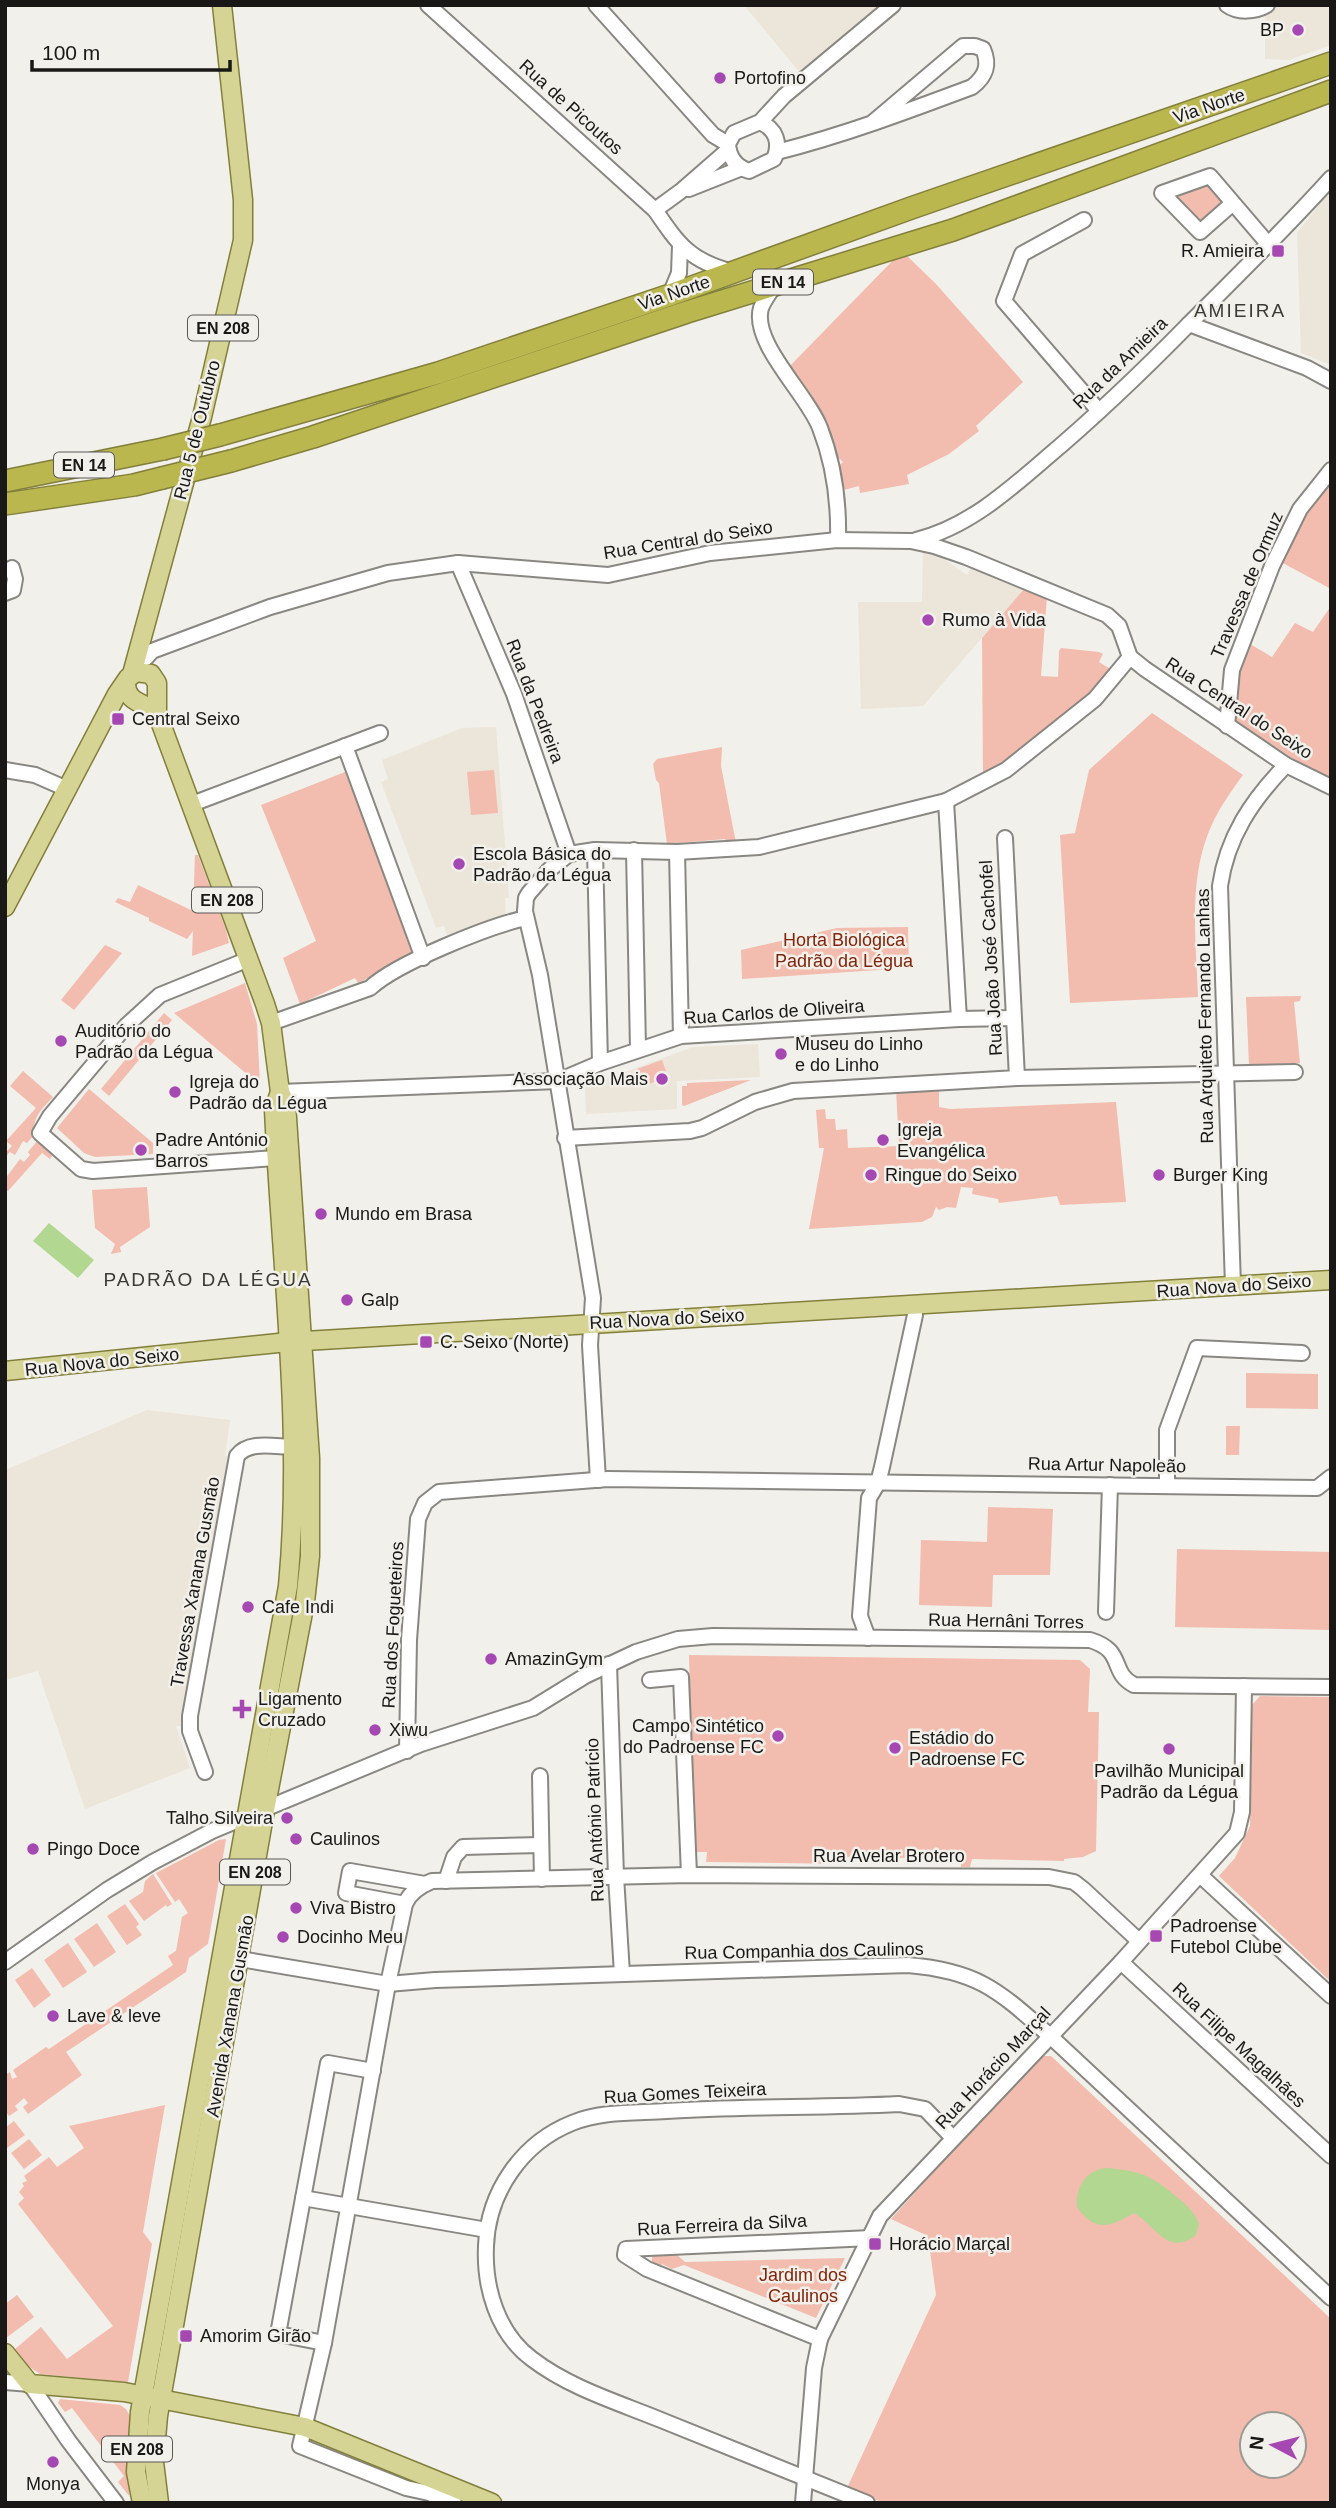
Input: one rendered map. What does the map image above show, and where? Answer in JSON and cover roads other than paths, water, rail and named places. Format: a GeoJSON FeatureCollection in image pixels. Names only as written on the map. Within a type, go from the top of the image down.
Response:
{"type":"FeatureCollection","features":[{"type":"Feature","properties":{"kind":"highway","name":"Via Norte"},"geometry":{"type":"LineString","coordinates":[[5,481],[220,435],[438,373],[670,295],[1331,63]]}},
{"type":"Feature","properties":{"kind":"highway","name":"Via Norte"},"geometry":{"type":"LineString","coordinates":[[5,504],[134,485],[313,437],[953,229],[1331,91]]}},
{"type":"Feature","properties":{"kind":"main road","name":"Rua 5 de Outubro"},"geometry":{"type":"LineString","coordinates":[[5,907],[117,694],[138,666],[202,417],[243,240],[243,200],[222,5]]}},
{"type":"Feature","properties":{"kind":"main road","name":"EN 208"},"geometry":{"type":"LineString","coordinates":[[138,666],[156,679],[156,713],[250,959],[271,1023],[279,1091],[286,1105],[287,1118],[295,1341]]}},
{"type":"Feature","properties":{"kind":"main road"},"geometry":{"type":"LineString","coordinates":[[138,666],[127,693],[156,713]]}},
{"type":"Feature","properties":{"kind":"main road"},"geometry":{"type":"LineString","coordinates":[[114,702],[150,701],[157,693]]}},
{"type":"Feature","properties":{"kind":"main road","name":"EN 208"},"geometry":{"type":"LineString","coordinates":[[279,1091],[274,1109],[276,1158],[295,1341]]}},
{"type":"Feature","properties":{"kind":"main road","name":"Rua Nova do Seixo"},"geometry":{"type":"LineString","coordinates":[[5,1371],[295,1341],[1331,1280]]}},
{"type":"Feature","properties":{"kind":"main road","name":"Avenida Xanana Gusmão"},"geometry":{"type":"LineString","coordinates":[[142,2503],[136,2472],[142,2396],[288,1586],[295,1505],[295,1341]]}},
{"type":"Feature","properties":{"kind":"main road","name":"Avenida Xanana Gusmão"},"geometry":{"type":"LineString","coordinates":[[159,2503],[154,2462],[156,2433],[265,1810],[305,1602],[310,1556],[310,1458],[295,1341]]}},
{"type":"Feature","properties":{"kind":"main road","name":"EN 208"},"geometry":{"type":"LineString","coordinates":[[5,2353],[30,2384]]}},
{"type":"Feature","properties":{"kind":"main road"},"geometry":{"type":"LineString","coordinates":[[30,2384],[163,2399],[305,2427],[429,2491],[492,2503]]}},
{"type":"Feature","properties":{"kind":"street","name":"Rua de Picoutos"},"geometry":{"type":"LineString","coordinates":[[428,5],[655,210],[680,246],[694,257],[733,272]]}},
{"type":"Feature","properties":{"kind":"street"},"geometry":{"type":"LineString","coordinates":[[596,5],[713,135],[728,147],[731,158],[742,169],[749,171],[763,166],[774,159],[777,152],[778,144],[773,130],[760,122]]}},
{"type":"Feature","properties":{"kind":"street"},"geometry":{"type":"LineString","coordinates":[[655,210],[681,191],[728,147],[734,133],[760,122],[784,96],[893,5]]}},
{"type":"Feature","properties":{"kind":"street"},"geometry":{"type":"LineString","coordinates":[[1227,5],[1241,10],[1260,9],[1267,5]]}},
{"type":"Feature","properties":{"kind":"street"},"geometry":{"type":"LineString","coordinates":[[777,152],[819,142],[872,123],[972,87],[981,80],[987,68],[983,49],[963,46],[872,123]]}},
{"type":"Feature","properties":{"kind":"street"},"geometry":{"type":"LineString","coordinates":[[681,191],[742,169]]}},
{"type":"Feature","properties":{"kind":"street"},"geometry":{"type":"LineString","coordinates":[[1233,203],[1200,232],[1162,193],[1210,176],[1269,245]]}},
{"type":"Feature","properties":{"kind":"street","name":"Rua da Amieira"},"geometry":{"type":"LineString","coordinates":[[911,541],[951,529],[1010,489],[1099,411],[1189,324],[1269,245],[1331,178]]}},
{"type":"Feature","properties":{"kind":"street"},"geometry":{"type":"LineString","coordinates":[[1084,220],[1022,254],[1004,300],[1099,411]]}},
{"type":"Feature","properties":{"kind":"street"},"geometry":{"type":"LineString","coordinates":[[670,295],[679,273],[680,246]]}},
{"type":"Feature","properties":{"kind":"street"},"geometry":{"type":"LineString","coordinates":[[773,289],[762,307],[761,324],[776,360],[810,406],[821,428],[834,474],[838,502],[838,540]]}},
{"type":"Feature","properties":{"kind":"street"},"geometry":{"type":"LineString","coordinates":[[1189,324],[1307,369],[1331,381]]}},
{"type":"Feature","properties":{"kind":"street","name":"Travessa de Ormuz"},"geometry":{"type":"LineString","coordinates":[[1227,726],[1232,670],[1272,565],[1300,509],[1331,470]]}},
{"type":"Feature","properties":{"kind":"street"},"geometry":{"type":"LineString","coordinates":[[951,529],[958,554]]}},
{"type":"Feature","properties":{"kind":"street","name":"Rua Central do Seixo"},"geometry":{"type":"LineString","coordinates":[[138,666],[152,651],[270,607],[388,573],[458,563],[608,575],[710,553],[838,540],[911,541],[958,554],[1107,615],[1119,626],[1130,657],[1286,765],[1331,787]]}},
{"type":"Feature","properties":{"kind":"street","name":"Rua da Pedreira"},"geometry":{"type":"LineString","coordinates":[[458,563],[514,694],[569,854]]}},
{"type":"Feature","properties":{"kind":"street"},"geometry":{"type":"LineString","coordinates":[[5,593],[13,590],[15,579],[12,568]]}},
{"type":"Feature","properties":{"kind":"street"},"geometry":{"type":"LineString","coordinates":[[598,1480],[590,1345],[593,1298],[540,975],[526,918],[524,905],[527,895],[549,870],[569,854],[595,849],[677,852],[758,847],[946,801],[1006,770],[1095,699],[1130,657]]}},
{"type":"Feature","properties":{"kind":"street"},"geometry":{"type":"LineString","coordinates":[[192,804],[380,733]]}},
{"type":"Feature","properties":{"kind":"street"},"geometry":{"type":"LineString","coordinates":[[345,746],[423,958]]}},
{"type":"Feature","properties":{"kind":"street","name":"Rua Arquiteto Fernando Lanhas"},"geometry":{"type":"LineString","coordinates":[[1233,1286],[1219,909],[1222,871],[1233,837],[1243,818],[1263,789],[1286,765]]}},
{"type":"Feature","properties":{"kind":"street"},"geometry":{"type":"LineString","coordinates":[[5,771],[35,775],[66,789]]}},
{"type":"Feature","properties":{"kind":"street"},"geometry":{"type":"LineString","coordinates":[[946,801],[959,1019]]}},
{"type":"Feature","properties":{"kind":"street","name":"Rua João José Cachofel"},"geometry":{"type":"LineString","coordinates":[[565,1138],[690,1131],[702,1128],[755,1102],[793,1090],[1017,1078],[1005,838]]}},
{"type":"Feature","properties":{"kind":"street"},"geometry":{"type":"LineString","coordinates":[[595,849],[600,1063]]}},
{"type":"Feature","properties":{"kind":"street"},"geometry":{"type":"LineString","coordinates":[[634,850],[638,1049]]}},
{"type":"Feature","properties":{"kind":"street"},"geometry":{"type":"LineString","coordinates":[[677,852],[681,1036]]}},
{"type":"Feature","properties":{"kind":"street"},"geometry":{"type":"LineString","coordinates":[[271,1023],[370,988],[378,980],[423,958],[475,935],[526,918]]}},
{"type":"Feature","properties":{"kind":"street"},"geometry":{"type":"LineString","coordinates":[[250,959],[160,995],[126,1026],[50,1116],[40,1133],[81,1169],[93,1171],[276,1158]]}},
{"type":"Feature","properties":{"kind":"street","name":"Rua Carlos de Oliveira"},"geometry":{"type":"LineString","coordinates":[[558,1081],[638,1049],[681,1036],[1013,1018]]}},
{"type":"Feature","properties":{"kind":"street"},"geometry":{"type":"LineString","coordinates":[[1017,1078],[1295,1072]]}},
{"type":"Feature","properties":{"kind":"street"},"geometry":{"type":"LineString","coordinates":[[279,1091],[558,1081]]}},
{"type":"Feature","properties":{"kind":"street"},"geometry":{"type":"LineString","coordinates":[[5,1962],[107,1890],[212,1831],[407,1751],[533,1708],[609,1664],[668,1642],[696,1637],[868,1639],[860,1616],[870,1498],[878,1483],[915,1315],[914,1304]]}},
{"type":"Feature","properties":{"kind":"street"},"geometry":{"type":"LineString","coordinates":[[1167,1485],[1167,1430],[1197,1349],[1302,1353]]}},
{"type":"Feature","properties":{"kind":"street","name":"Travessa Xanana Gusmão"},"geometry":{"type":"LineString","coordinates":[[205,1772],[190,1731],[190,1716],[237,1456],[242,1449],[249,1446],[294,1447]]}},
{"type":"Feature","properties":{"kind":"street","name":"Rua Artur Napoleão"},"geometry":{"type":"LineString","coordinates":[[878,1483],[914,1481],[1317,1488],[1331,1477]]}},
{"type":"Feature","properties":{"kind":"street","name":"Rua dos Fogueteiros"},"geometry":{"type":"LineString","coordinates":[[407,1751],[410,1627],[418,1520],[425,1503],[439,1492],[598,1480],[878,1483]]}},
{"type":"Feature","properties":{"kind":"street"},"geometry":{"type":"LineString","coordinates":[[1106,1612],[1110,1485]]}},
{"type":"Feature","properties":{"kind":"street"},"geometry":{"type":"LineString","coordinates":[[830,1639],[860,1616]]}},
{"type":"Feature","properties":{"kind":"street","name":"Rua Hernâni Torres"},"geometry":{"type":"LineString","coordinates":[[868,1639],[1090,1640],[1108,1648],[1123,1676],[1134,1685],[1331,1687]]}},
{"type":"Feature","properties":{"kind":"street","name":"Rua António Patrício"},"geometry":{"type":"LineString","coordinates":[[609,1664],[622,1974]]}},
{"type":"Feature","properties":{"kind":"street"},"geometry":{"type":"LineString","coordinates":[[650,1680],[681,1677],[689,1874]]}},
{"type":"Feature","properties":{"kind":"street","name":"Rua Horácio Marçal"},"geometry":{"type":"LineString","coordinates":[[803,2503],[814,2368],[820,2339],[880,2216],[1121,1962],[1237,1833],[1240,1826],[1244,1686]]}},
{"type":"Feature","properties":{"kind":"street"},"geometry":{"type":"LineString","coordinates":[[540,1776],[542,1879]]}},
{"type":"Feature","properties":{"kind":"street"},"geometry":{"type":"LineString","coordinates":[[446,1881],[454,1857],[463,1847],[541,1845]]}},
{"type":"Feature","properties":{"kind":"street","name":"Rua Avelar Brotero"},"geometry":{"type":"LineString","coordinates":[[405,1904],[346,1893],[350,1871],[425,1884],[432,1881],[689,1874],[1019,1876],[1063,1879],[1083,1888],[1139,1941]]}},
{"type":"Feature","properties":{"kind":"street"},"geometry":{"type":"LineString","coordinates":[[1200,1876],[1331,1996]]}},
{"type":"Feature","properties":{"kind":"street"},"geometry":{"type":"LineString","coordinates":[[305,2427],[324,2343],[388,1984],[405,1904],[408,1897],[425,1884]]}},
{"type":"Feature","properties":{"kind":"street","name":"Rua Companhia dos Caulinos"},"geometry":{"type":"LineString","coordinates":[[240,1959],[388,1984],[792,1967],[924,1966],[961,1974],[1006,1996],[1331,2298]]}},
{"type":"Feature","properties":{"kind":"street","name":"Rua Filipe Magalhães"},"geometry":{"type":"LineString","coordinates":[[1121,1962],[1331,2156]]}},
{"type":"Feature","properties":{"kind":"street"},"geometry":{"type":"LineString","coordinates":[[324,2343],[278,2334],[328,2063],[373,2071]]}},
{"type":"Feature","properties":{"kind":"street","name":"Rua Gomes Teixeira"},"geometry":{"type":"LineString","coordinates":[[867,2503],[573,2385],[528,2357],[502,2324],[495,2308],[487,2278],[487,2230],[498,2193],[528,2150],[564,2126],[601,2115],[899,2104],[925,2109],[953,2138]]}},
{"type":"Feature","properties":{"kind":"street"},"geometry":{"type":"LineString","coordinates":[[303,2198],[487,2230]]}},
{"type":"Feature","properties":{"kind":"street","name":"Rua Ferreira da Silva"},"geometry":{"type":"LineString","coordinates":[[820,2339],[647,2269],[625,2255],[626,2249],[871,2238]]}},
{"type":"Feature","properties":{"kind":"street"},"geometry":{"type":"LineString","coordinates":[[5,2382],[30,2384]]}},
{"type":"Feature","properties":{"kind":"street","name":"EN 208"},"geometry":{"type":"LineString","coordinates":[[30,2384],[116,2503]]}},
{"type":"Feature","properties":{"kind":"street"},"geometry":{"type":"LineString","coordinates":[[429,2491],[454,2503]]}},
{"type":"Feature","properties":{"kind":"place","name":"BP"},"geometry":{"type":"Point","coordinates":[1298,30]}},
{"type":"Feature","properties":{"kind":"place","name":"Portofino"},"geometry":{"type":"Point","coordinates":[720,78]}},
{"type":"Feature","properties":{"kind":"place","name":"R. Amieira"},"geometry":{"type":"Point","coordinates":[1278,251]}},
{"type":"Feature","properties":{"kind":"place","name":"Rumo à Vida"},"geometry":{"type":"Point","coordinates":[928,620]}},
{"type":"Feature","properties":{"kind":"place","name":"Central Seixo"},"geometry":{"type":"Point","coordinates":[118,719]}},
{"type":"Feature","properties":{"kind":"place","name":"Escola Básica do Padrão da Légua"},"geometry":{"type":"Point","coordinates":[459,864]}},
{"type":"Feature","properties":{"kind":"place","name":"Auditório do Padrão da Légua"},"geometry":{"type":"Point","coordinates":[61,1041]}},
{"type":"Feature","properties":{"kind":"place","name":"Museu do Linho e do Linho"},"geometry":{"type":"Point","coordinates":[781,1054]}},
{"type":"Feature","properties":{"kind":"place","name":"Associação Mais"},"geometry":{"type":"Point","coordinates":[662,1079]}},
{"type":"Feature","properties":{"kind":"place","name":"Igreja do Padrão da Légua"},"geometry":{"type":"Point","coordinates":[175,1092]}},
{"type":"Feature","properties":{"kind":"place","name":"Igreja Evangélica"},"geometry":{"type":"Point","coordinates":[883,1140]}},
{"type":"Feature","properties":{"kind":"place","name":"Padre António Barros"},"geometry":{"type":"Point","coordinates":[141,1150]}},
{"type":"Feature","properties":{"kind":"place","name":"Ringue do Seixo"},"geometry":{"type":"Point","coordinates":[871,1175]}},
{"type":"Feature","properties":{"kind":"place","name":"Burger King"},"geometry":{"type":"Point","coordinates":[1159,1175]}},
{"type":"Feature","properties":{"kind":"place","name":"Mundo em Brasa"},"geometry":{"type":"Point","coordinates":[321,1214]}},
{"type":"Feature","properties":{"kind":"place","name":"Galp"},"geometry":{"type":"Point","coordinates":[347,1300]}},
{"type":"Feature","properties":{"kind":"place","name":"C. Seixo (Norte)"},"geometry":{"type":"Point","coordinates":[426,1342]}},
{"type":"Feature","properties":{"kind":"place","name":"Cafe Indi"},"geometry":{"type":"Point","coordinates":[248,1607]}},
{"type":"Feature","properties":{"kind":"place","name":"AmazinGym"},"geometry":{"type":"Point","coordinates":[491,1659]}},
{"type":"Feature","properties":{"kind":"place","name":"Ligamento Cruzado"},"geometry":{"type":"Point","coordinates":[242,1709]}},
{"type":"Feature","properties":{"kind":"place","name":"Xiwu"},"geometry":{"type":"Point","coordinates":[375,1730]}},
{"type":"Feature","properties":{"kind":"place","name":"Campo Sintético do Padroense FC"},"geometry":{"type":"Point","coordinates":[778,1736]}},
{"type":"Feature","properties":{"kind":"place","name":"Estádio do Padroense FC"},"geometry":{"type":"Point","coordinates":[895,1748]}},
{"type":"Feature","properties":{"kind":"place","name":"Pavilhão Municipal Padrão da Légua"},"geometry":{"type":"Point","coordinates":[1169,1749]}},
{"type":"Feature","properties":{"kind":"place","name":"Talho Silveira"},"geometry":{"type":"Point","coordinates":[287,1818]}},
{"type":"Feature","properties":{"kind":"place","name":"Caulinos"},"geometry":{"type":"Point","coordinates":[296,1839]}},
{"type":"Feature","properties":{"kind":"place","name":"Pingo Doce"},"geometry":{"type":"Point","coordinates":[33,1849]}},
{"type":"Feature","properties":{"kind":"place","name":"Viva Bistro"},"geometry":{"type":"Point","coordinates":[296,1908]}},
{"type":"Feature","properties":{"kind":"place","name":"Padroense Futebol Clube"},"geometry":{"type":"Point","coordinates":[1156,1936]}},
{"type":"Feature","properties":{"kind":"place","name":"Docinho Meu"},"geometry":{"type":"Point","coordinates":[283,1937]}},
{"type":"Feature","properties":{"kind":"place","name":"Lave & leve"},"geometry":{"type":"Point","coordinates":[53,2016]}},
{"type":"Feature","properties":{"kind":"place","name":"Horácio Marçal"},"geometry":{"type":"Point","coordinates":[875,2244]}},
{"type":"Feature","properties":{"kind":"place","name":"Amorim Girão"},"geometry":{"type":"Point","coordinates":[186,2336]}},
{"type":"Feature","properties":{"kind":"place","name":"Monya"},"geometry":{"type":"Point","coordinates":[53,2462]}},
{"type":"Feature","properties":{"kind":"district","name":"AMIEIRA"},"geometry":{"type":"Point","coordinates":[1240,310]}},
{"type":"Feature","properties":{"kind":"district","name":"PADRÃO DA LÉGUA"},"geometry":{"type":"Point","coordinates":[208,1279]}},
{"type":"Feature","properties":{"kind":"park label","name":"Horta Biológica Padrão da Légua"},"geometry":{"type":"Point","coordinates":[844,950]}},
{"type":"Feature","properties":{"kind":"park label","name":"Jardim dos Caulinos"},"geometry":{"type":"Point","coordinates":[803,2285]}}]}
